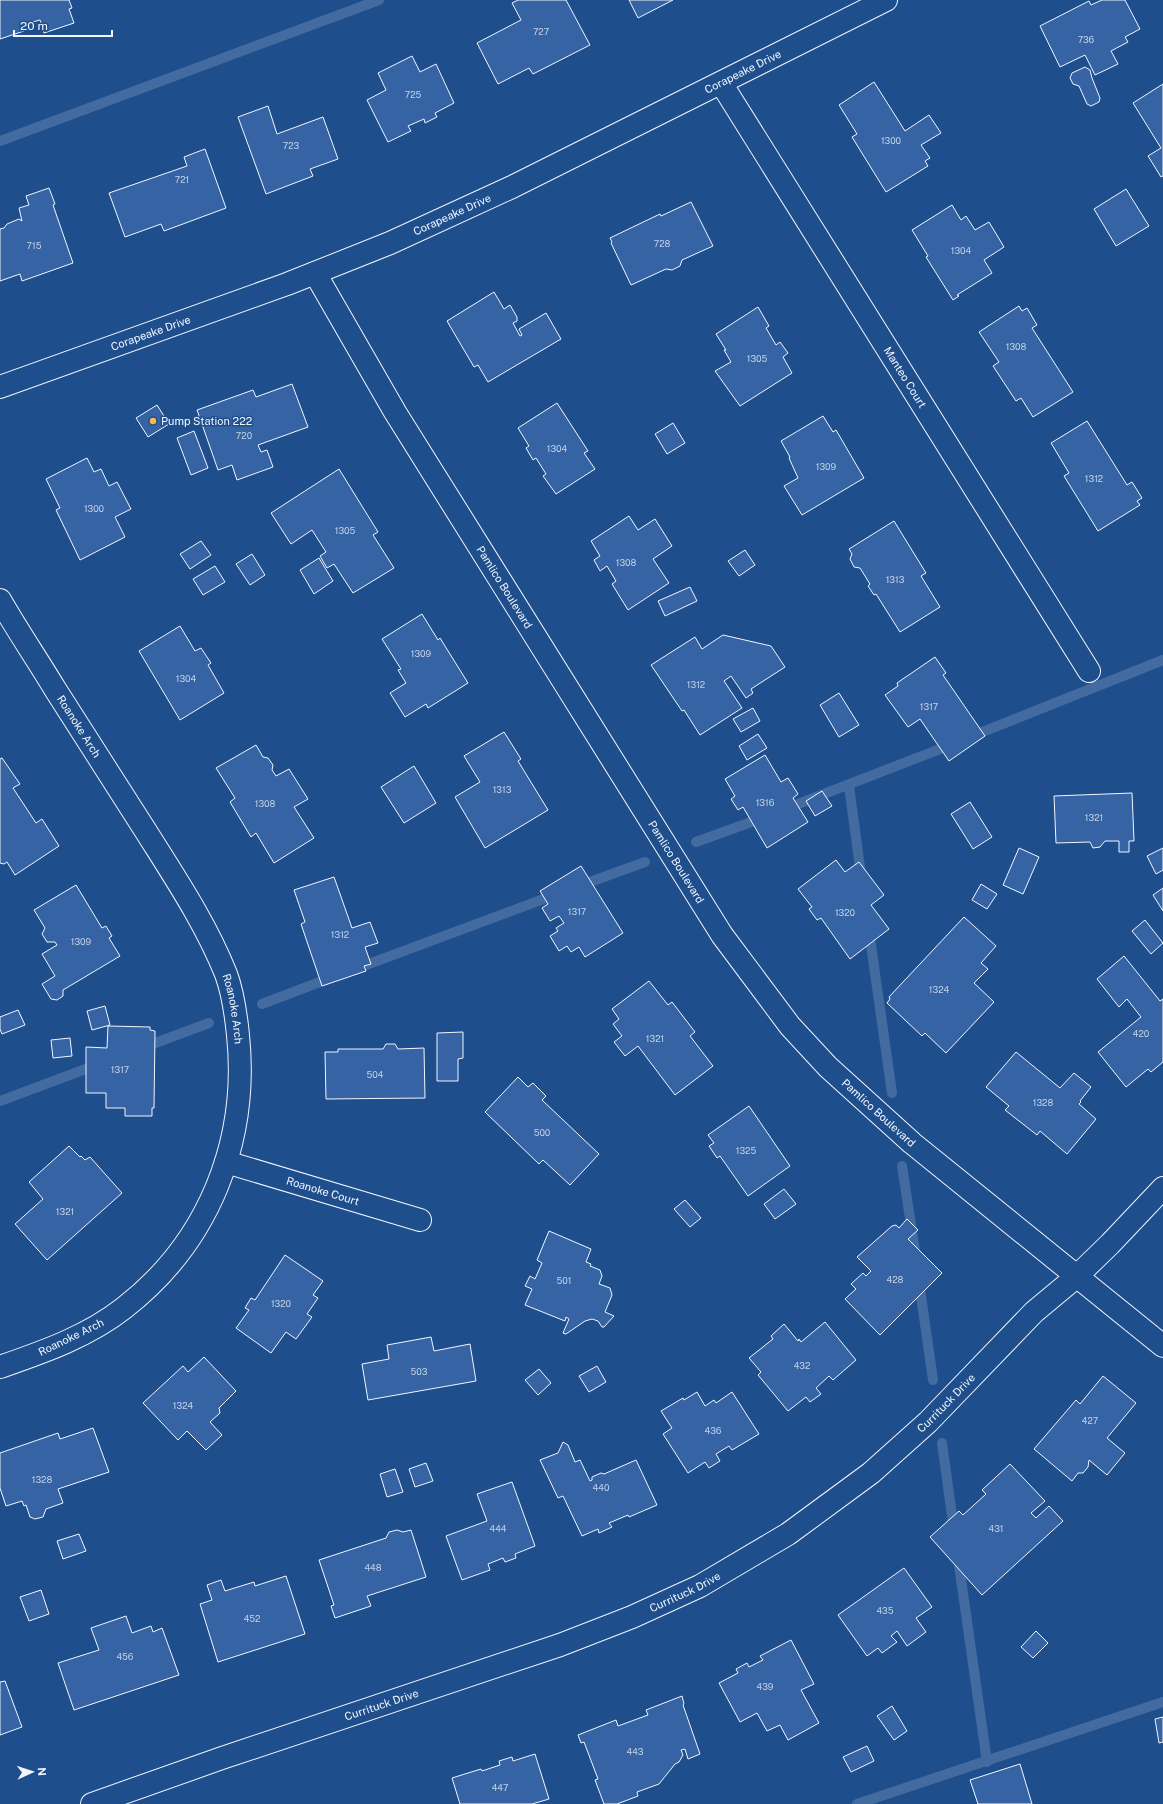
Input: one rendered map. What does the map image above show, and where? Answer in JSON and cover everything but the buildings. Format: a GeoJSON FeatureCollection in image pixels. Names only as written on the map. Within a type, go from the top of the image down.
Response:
{"type":"FeatureCollection","features":[{"type":"Feature","properties":{"kind":"street","name":"Corapeake Drive"},"geometry":{"type":"LineString","coordinates":[[0,387],[390,244],[512,187],[886,0]]}},
{"type":"Feature","properties":{"kind":"street","name":"Manteo Court"},"geometry":{"type":"LineString","coordinates":[[721,83],[1089,671]]}},
{"type":"Feature","properties":{"kind":"street","name":"Pamlico Boulevard"},"geometry":{"type":"LineString","coordinates":[[315,272],[395,412],[722,935],[790,1026],[828,1067],[912,1143],[1163,1346]]}},
{"type":"Feature","properties":{"kind":"street","name":"Roanoke Arch"},"geometry":{"type":"LineString","coordinates":[[0,600],[196,912],[227,976],[235,1010],[240,1063],[239,1097],[230,1150],[226,1162],[212,1198],[195,1231],[163,1272],[125,1308],[95,1328],[48,1350],[0,1367]]}},
{"type":"Feature","properties":{"kind":"street","name":"Roanoke Court"},"geometry":{"type":"LineString","coordinates":[[226,1162],[420,1220]]}},
{"type":"Feature","properties":{"kind":"street","name":"Currituck Drive"},"geometry":{"type":"LineString","coordinates":[[92,1804],[222,1758],[560,1645],[632,1617],[700,1586],[788,1534],[871,1473],[928,1422],[1034,1312],[1076,1276],[1163,1188]]}},
{"type":"Feature","properties":{"kind":"waterway"},"geometry":{"type":"LineString","coordinates":[[0,141],[379,0]]}},
{"type":"Feature","properties":{"kind":"waterway"},"geometry":{"type":"LineString","coordinates":[[970,737],[1163,660]]}},
{"type":"Feature","properties":{"kind":"waterway"},"geometry":{"type":"LineString","coordinates":[[785,809],[953,744]]}},
{"type":"Feature","properties":{"kind":"waterway"},"geometry":{"type":"LineString","coordinates":[[849,786],[861,875]]}},
{"type":"Feature","properties":{"kind":"waterway"},"geometry":{"type":"LineString","coordinates":[[696,842],[765,817]]}},
{"type":"Feature","properties":{"kind":"waterway"},"geometry":{"type":"LineString","coordinates":[[579,886],[645,862]]}},
{"type":"Feature","properties":{"kind":"waterway"},"geometry":{"type":"LineString","coordinates":[[358,968],[557,894]]}},
{"type":"Feature","properties":{"kind":"waterway"},"geometry":{"type":"LineString","coordinates":[[869,931],[892,1093]]}},
{"type":"Feature","properties":{"kind":"waterway"},"geometry":{"type":"LineString","coordinates":[[262,1004],[333,977]]}},
{"type":"Feature","properties":{"kind":"waterway"},"geometry":{"type":"LineString","coordinates":[[142,1048],[209,1023]]}},
{"type":"Feature","properties":{"kind":"waterway"},"geometry":{"type":"LineString","coordinates":[[0,1101],[99,1064]]}},
{"type":"Feature","properties":{"kind":"waterway"},"geometry":{"type":"LineString","coordinates":[[902,1166],[916,1258]]}},
{"type":"Feature","properties":{"kind":"waterway"},"geometry":{"type":"LineString","coordinates":[[919,1282],[933,1380]]}},
{"type":"Feature","properties":{"kind":"waterway"},"geometry":{"type":"LineString","coordinates":[[942,1443],[954,1530]]}},
{"type":"Feature","properties":{"kind":"waterway"},"geometry":{"type":"LineString","coordinates":[[958,1558],[987,1762]]}},
{"type":"Feature","properties":{"kind":"waterway"},"geometry":{"type":"LineString","coordinates":[[857,1804],[1163,1702]]}},
{"type":"Feature","properties":{"kind":"place","name":"Pump Station 222"},"geometry":{"type":"Point","coordinates":[153,421]}}]}
